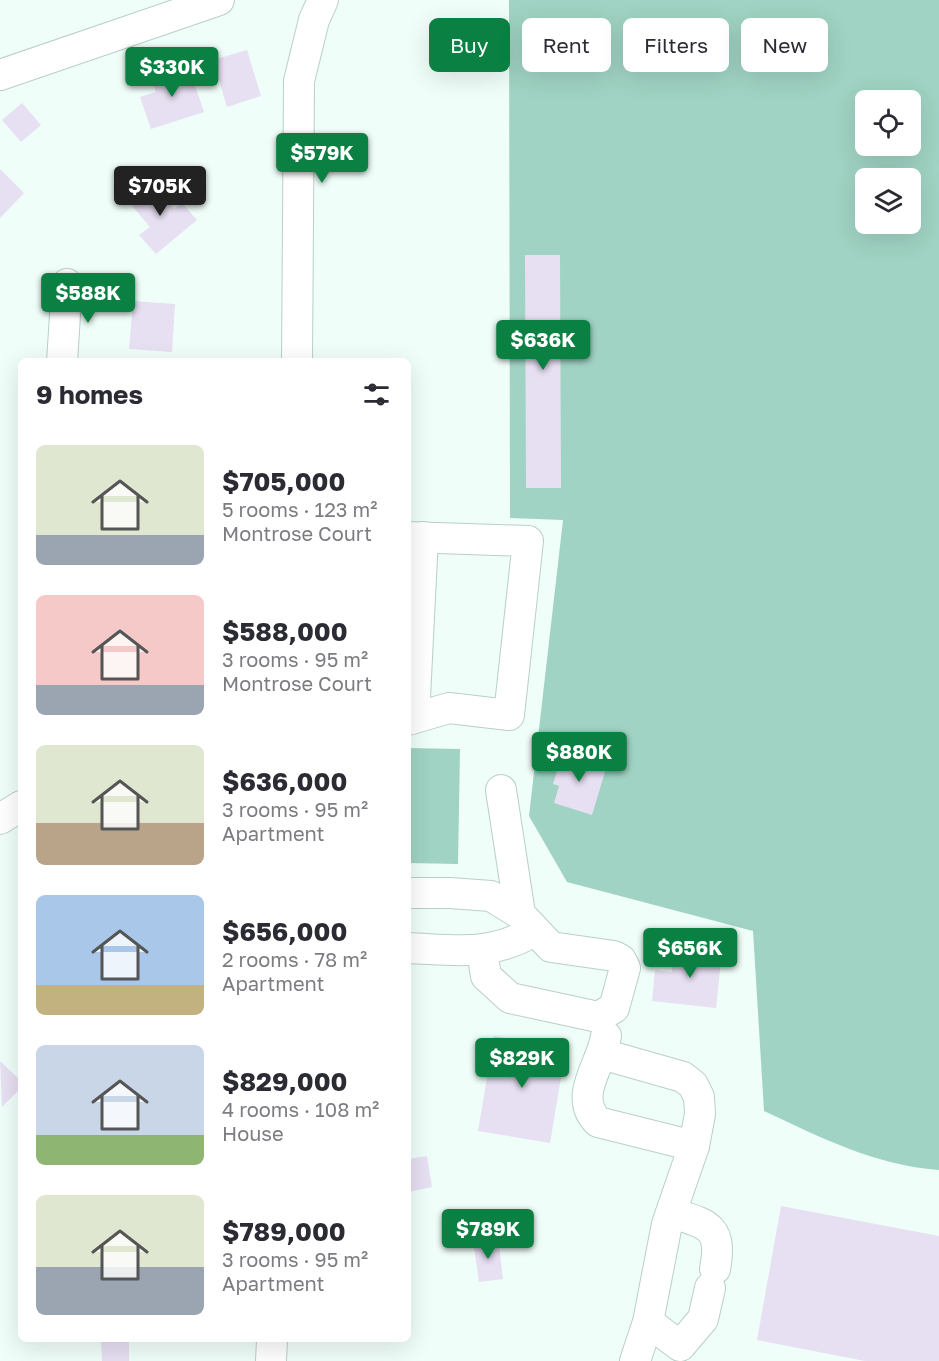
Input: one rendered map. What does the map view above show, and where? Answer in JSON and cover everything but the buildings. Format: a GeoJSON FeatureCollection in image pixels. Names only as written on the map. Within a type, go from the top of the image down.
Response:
{"type":"FeatureCollection","features":[{"type":"Feature","properties":{"kind":"street"},"geometry":{"type":"LineString","coordinates":[[0,75],[219,0]]}},
{"type":"Feature","properties":{"kind":"street"},"geometry":{"type":"LineString","coordinates":[[297,358],[299,81],[314,20],[323,0]]}},
{"type":"Feature","properties":{"kind":"street"},"geometry":{"type":"LineString","coordinates":[[62,358],[67,284]]}},
{"type":"Feature","properties":{"kind":"street"},"geometry":{"type":"LineString","coordinates":[[416,537],[528,542],[509,715],[449,708],[411,719],[416,537]]}},
{"type":"Feature","properties":{"kind":"street"},"geometry":{"type":"LineString","coordinates":[[501,790],[527,923]]}},
{"type":"Feature","properties":{"kind":"street"},"geometry":{"type":"LineString","coordinates":[[0,819],[18,808]]}},
{"type":"Feature","properties":{"kind":"street"},"geometry":{"type":"LineString","coordinates":[[411,893],[491,896],[527,923],[551,947],[614,956],[621,960],[625,968],[620,994],[614,1008],[606,1015],[598,1017],[510,998],[486,976],[482,951]]}},
{"type":"Feature","properties":{"kind":"street"},"geometry":{"type":"LineString","coordinates":[[411,948],[482,951],[498,948],[527,923]]}},
{"type":"Feature","properties":{"kind":"street"},"geometry":{"type":"LineString","coordinates":[[606,1015],[608,1028],[602,1054],[587,1090],[586,1106],[589,1113],[598,1122],[694,1146]]}},
{"type":"Feature","properties":{"kind":"street"},"geometry":{"type":"LineString","coordinates":[[602,1054],[683,1077],[693,1085],[699,1097],[700,1114],[694,1146],[672,1213],[648,1322],[635,1361]]}},
{"type":"Feature","properties":{"kind":"street"},"geometry":{"type":"LineString","coordinates":[[648,1322],[682,1356],[703,1319],[718,1251],[713,1230],[703,1223],[672,1213]]}},
{"type":"Feature","properties":{"kind":"street"},"geometry":{"type":"LineString","coordinates":[[271,1361],[272,1342]]}},
{"type":"Feature","properties":{"kind":"green space"},"geometry":{"type":"Polygon","coordinates":[[[509,0],[939,0],[939,1170],[892,1162],[849,1149],[764,1111],[753,931],[567,882],[529,816],[563,520],[510,518],[509,0]]]}},
{"type":"Feature","properties":{"kind":"green space"},"geometry":{"type":"Polygon","coordinates":[[[411,748],[460,749],[458,864],[411,863],[411,748]]]}}]}
